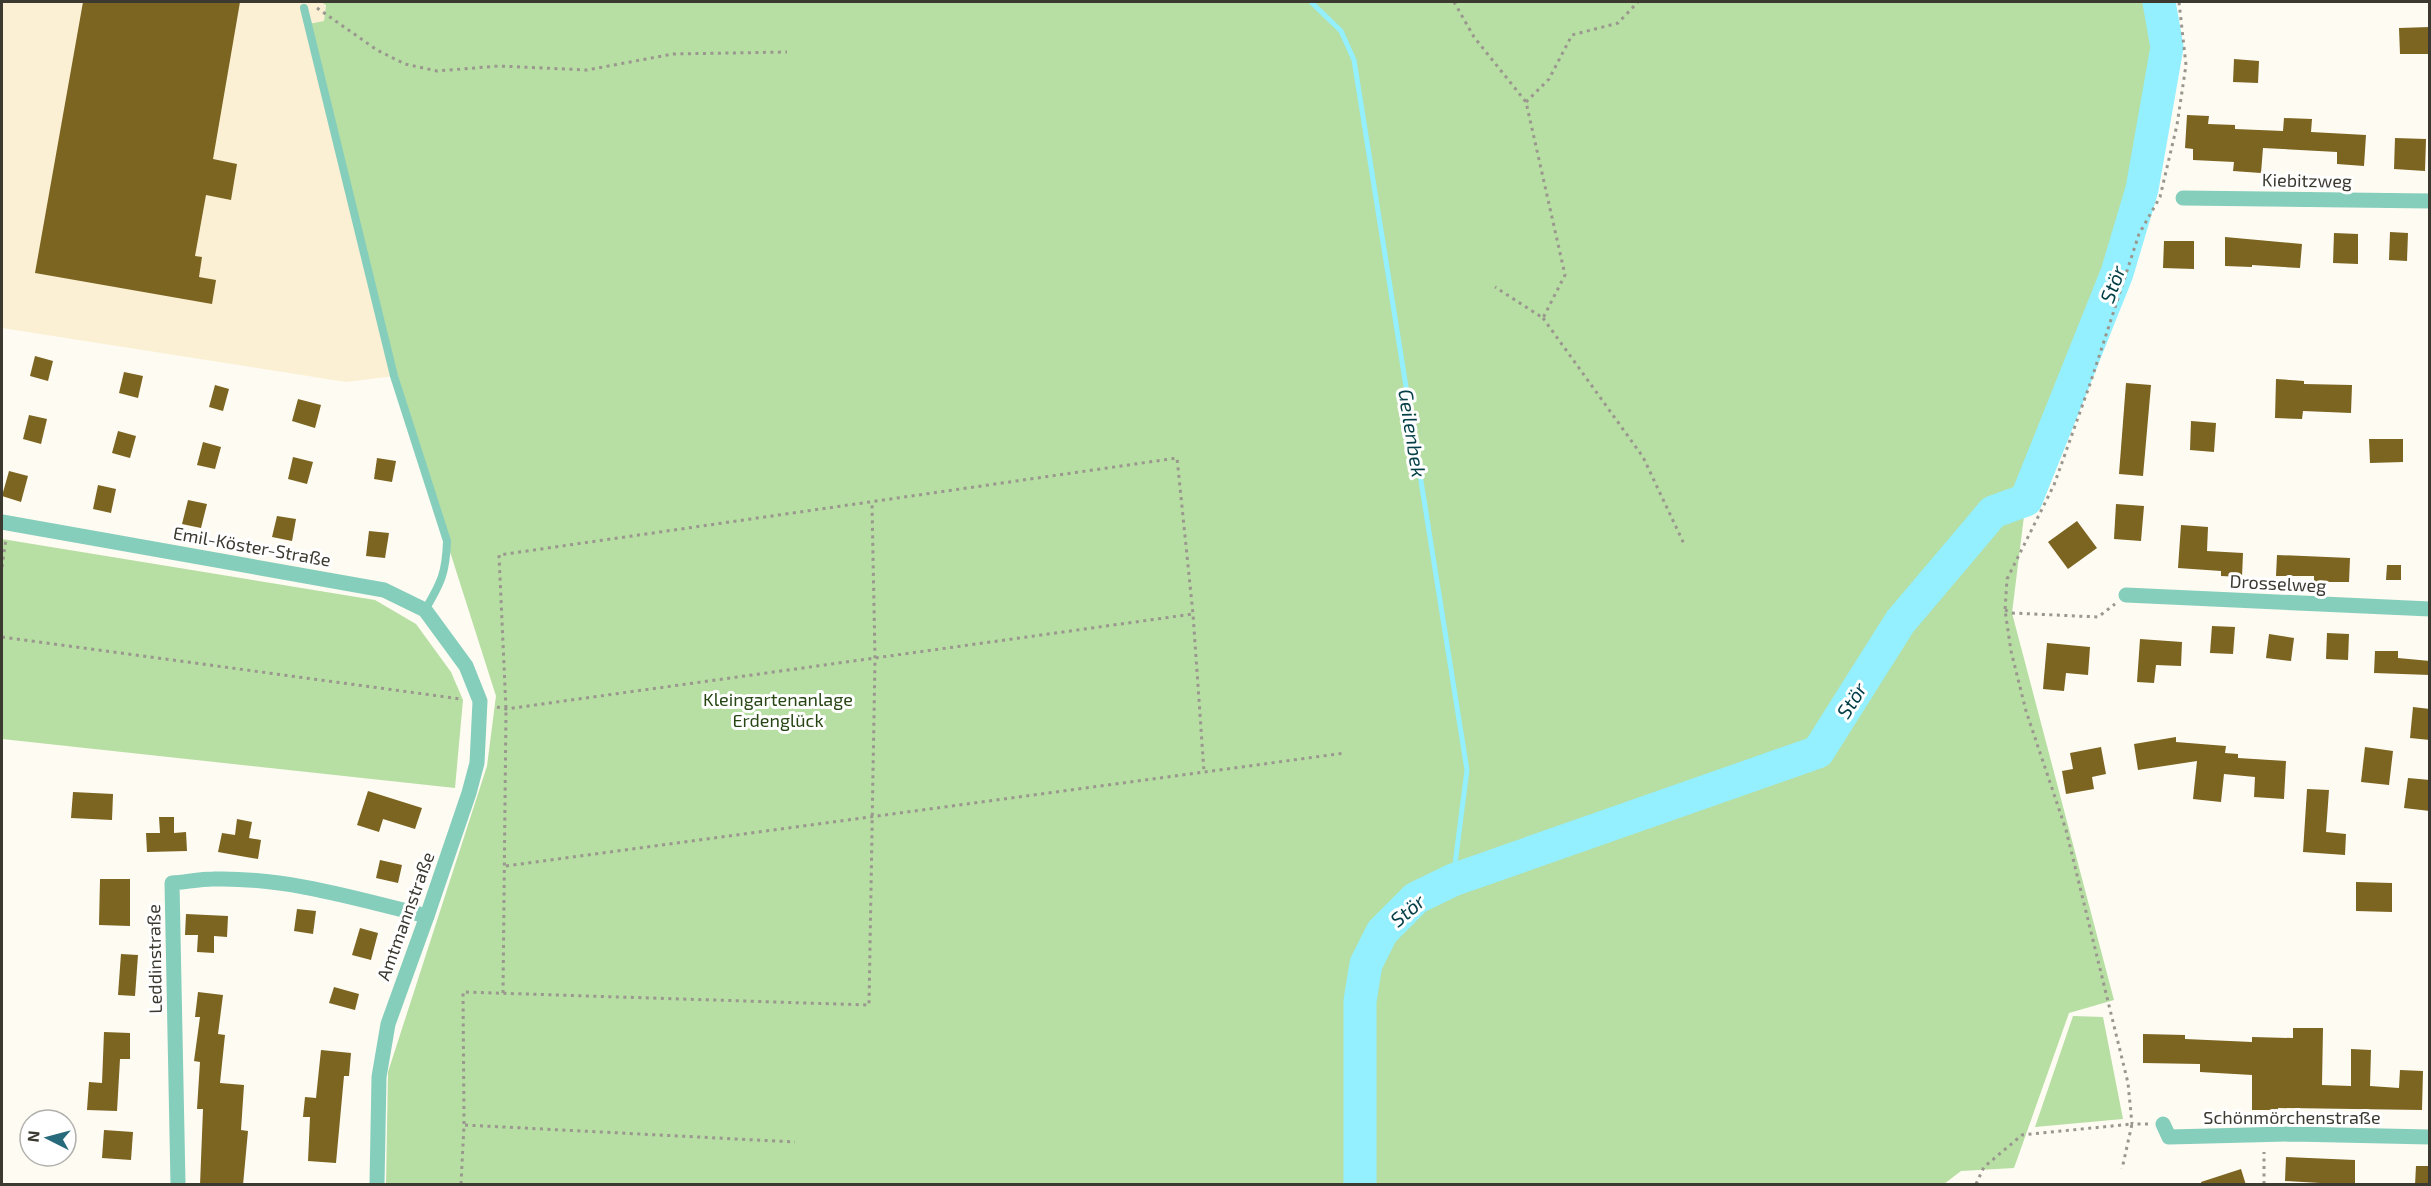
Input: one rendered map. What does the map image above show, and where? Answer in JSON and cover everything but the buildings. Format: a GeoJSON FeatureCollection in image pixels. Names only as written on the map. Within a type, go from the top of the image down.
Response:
{"type":"FeatureCollection","features":[{"type":"Feature","properties":{"kind":"street","name":"Kiebitzweg"},"geometry":{"type":"LineString","coordinates":[[2183,198],[2430,201]]}},
{"type":"Feature","properties":{"kind":"street","name":"Emil-Köster-Straße"},"geometry":{"type":"LineString","coordinates":[[5,522],[384,590],[425,610],[466,666]]}},
{"type":"Feature","properties":{"kind":"street","name":"Drosselweg"},"geometry":{"type":"LineString","coordinates":[[2126,595],[2430,609]]}},
{"type":"Feature","properties":{"kind":"street","name":"Amtmannstraße"},"geometry":{"type":"LineString","coordinates":[[377,1185],[379,1077],[388,1024],[428,916],[477,763],[480,701],[466,666]]}},
{"type":"Feature","properties":{"kind":"street","name":"Leddinstraße"},"geometry":{"type":"LineString","coordinates":[[178,1185],[172,884],[213,879],[261,881],[311,888],[428,916]]}},
{"type":"Feature","properties":{"kind":"street","name":"Schönmörchenstraße"},"geometry":{"type":"LineString","coordinates":[[2163,1124],[2169,1137],[2265,1135],[2430,1137]]}},
{"type":"Feature","properties":{"kind":"lane"},"geometry":{"type":"LineString","coordinates":[[304,8],[394,376],[447,541],[446,566],[439,586],[425,610]]}},
{"type":"Feature","properties":{"kind":"path"},"geometry":{"type":"LineString","coordinates":[[1454,2],[1474,37],[1526,102],[1565,275],[1544,318]]}},
{"type":"Feature","properties":{"kind":"path"},"geometry":{"type":"LineString","coordinates":[[1526,102],[1549,79],[1572,35],[1618,23],[1638,2]]}},
{"type":"Feature","properties":{"kind":"path"},"geometry":{"type":"LineString","coordinates":[[2122,1169],[2132,1124],[2128,1083],[2066,830],[2026,711],[2011,651],[2005,610],[2007,579],[2054,485],[2139,234],[2160,197],[2177,124],[2186,65],[2179,2]]}},
{"type":"Feature","properties":{"kind":"path"},"geometry":{"type":"LineString","coordinates":[[304,8],[317,8],[377,50],[405,64],[437,71],[499,66],[587,70],[673,54],[787,51]]}},
{"type":"Feature","properties":{"kind":"path"},"geometry":{"type":"LineString","coordinates":[[1495,287],[1544,318],[1643,457],[1685,546]]}},
{"type":"Feature","properties":{"kind":"path"},"geometry":{"type":"LineString","coordinates":[[503,993],[506,709],[499,555],[1177,458],[1193,614],[1204,772]]}},
{"type":"Feature","properties":{"kind":"path"},"geometry":{"type":"LineString","coordinates":[[461,1185],[464,1125],[463,992],[869,1005],[875,658],[872,503]]}},
{"type":"Feature","properties":{"kind":"path"},"geometry":{"type":"LineString","coordinates":[[2,567],[5,522]]}},
{"type":"Feature","properties":{"kind":"path"},"geometry":{"type":"LineString","coordinates":[[2005,610],[2012,613],[2098,617],[2126,595]]}},
{"type":"Feature","properties":{"kind":"path"},"geometry":{"type":"LineString","coordinates":[[2,637],[480,701],[506,709],[1193,614]]}},
{"type":"Feature","properties":{"kind":"path"},"geometry":{"type":"LineString","coordinates":[[506,866],[1345,753]]}},
{"type":"Feature","properties":{"kind":"path"},"geometry":{"type":"LineString","coordinates":[[1976,1185],[1984,1167],[2022,1135],[2132,1124],[2163,1124]]}},
{"type":"Feature","properties":{"kind":"path"},"geometry":{"type":"LineString","coordinates":[[464,1125],[795,1142]]}},
{"type":"Feature","properties":{"kind":"path"},"geometry":{"type":"LineString","coordinates":[[2264,1185],[2265,1135]]}},
{"type":"Feature","properties":{"kind":"shaded area"},"geometry":{"type":"Polygon","coordinates":[[[2,2],[326,2],[324,21],[308,24],[394,376],[346,382],[2,328],[2,2]]]}},
{"type":"Feature","properties":{"kind":"green space","name":"Kleingartenanlage Erdenglück"},"geometry":{"type":"Polygon","coordinates":[[[321,2],[2159,2],[2167,47],[2142,189],[2117,273],[2026,500],[2012,613],[2114,1000],[2069,1013],[2014,1168],[1961,1171],[1944,1184],[386,1184],[388,1072],[487,766],[496,696],[394,376],[308,24],[324,21],[326,5],[321,2]]]}},
{"type":"Feature","properties":{"kind":"green space"},"geometry":{"type":"Polygon","coordinates":[[[2,539],[375,600],[416,624],[451,672],[463,700],[455,788],[2,739],[2,539]]]}},
{"type":"Feature","properties":{"kind":"green space"},"geometry":{"type":"Polygon","coordinates":[[[2073,1016],[2103,1017],[2123,1119],[2035,1127],[2073,1016]]]}},
{"type":"Feature","properties":{"kind":"waterway","name":"Geilenbek"},"geometry":{"type":"LineString","coordinates":[[1311,2],[1341,31],[1354,60],[1467,770],[1453,880]]}},
{"type":"Feature","properties":{"kind":"waterway","name":"Stör"},"geometry":{"type":"LineString","coordinates":[[1360,1184],[1360,1001],[1366,964],[1382,932],[1416,898],[1453,880],[1818,752],[1900,622],[1993,512],[2026,500],[2117,273],[2142,189],[2167,47],[2159,2]]}}]}
